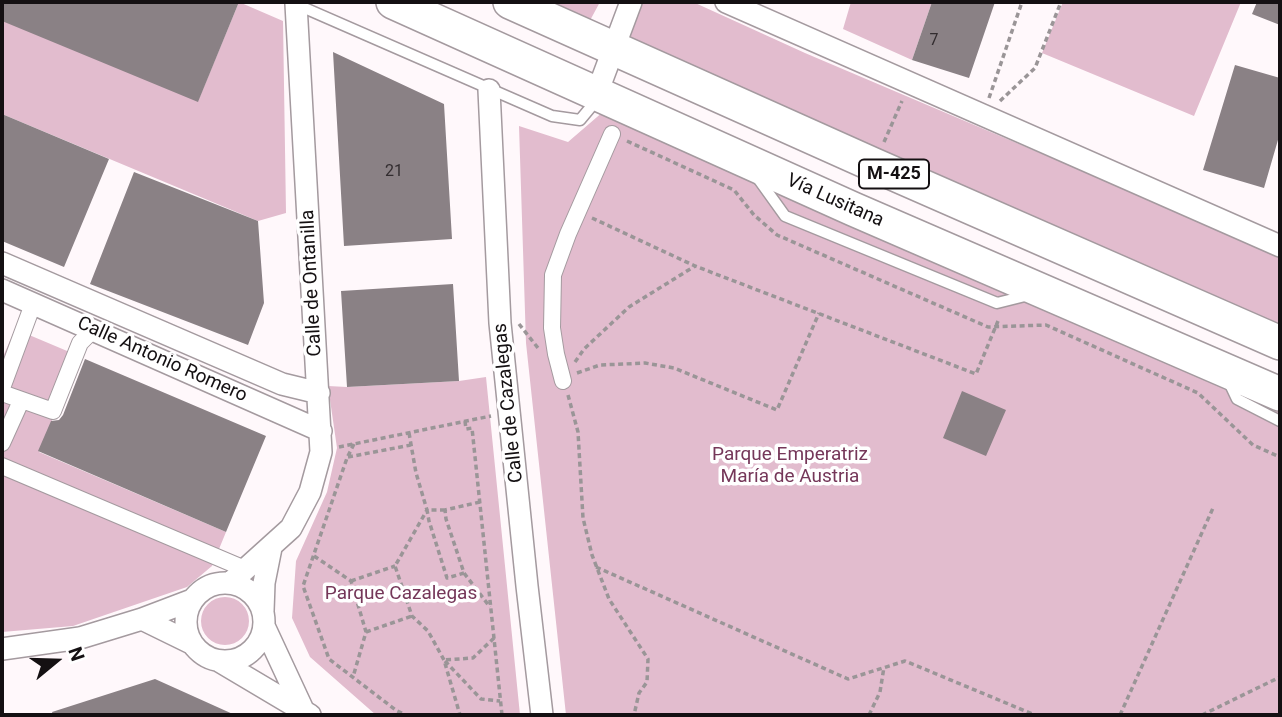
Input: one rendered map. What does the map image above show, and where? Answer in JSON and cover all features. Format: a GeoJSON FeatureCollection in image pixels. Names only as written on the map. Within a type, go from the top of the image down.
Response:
{"type":"FeatureCollection","features":[{"type":"Feature","properties":{"kind":"main road","name":"Vía Lusitana"},"geometry":{"type":"LineString","coordinates":[[393,2],[745,160],[1280,394]]}},
{"type":"Feature","properties":{"kind":"main road","name":"M-425"},"geometry":{"type":"LineString","coordinates":[[510,2],[1280,343]]}},
{"type":"Feature","properties":{"kind":"street"},"geometry":{"type":"LineString","coordinates":[[597,93],[622,20],[631,2]]}},
{"type":"Feature","properties":{"kind":"street"},"geometry":{"type":"LineString","coordinates":[[726,2],[1280,246]]}},
{"type":"Feature","properties":{"kind":"street","name":"Calle de Ontanilla"},"geometry":{"type":"LineString","coordinates":[[238,576],[291,527],[310,492],[321,452],[293,3]]}},
{"type":"Feature","properties":{"kind":"street","name":"Calle de Cazalegas"},"geometry":{"type":"LineString","coordinates":[[489,90],[500,323],[542,715]]}},
{"type":"Feature","properties":{"kind":"street"},"geometry":{"type":"LineString","coordinates":[[563,381],[555,354],[552,328],[553,275],[577,212],[612,134]]}},
{"type":"Feature","properties":{"kind":"street","name":"Calle Antonio Romero"},"geometry":{"type":"LineString","coordinates":[[2,263],[282,384],[319,393]]}},
{"type":"Feature","properties":{"kind":"street","name":"Calle Antonio Romero"},"geometry":{"type":"LineString","coordinates":[[2,290],[321,431]]}},
{"type":"Feature","properties":{"kind":"street"},"geometry":{"type":"LineString","coordinates":[[33,304],[2,390],[21,401],[52,411],[80,343],[93,330]]}},
{"type":"Feature","properties":{"kind":"street"},"geometry":{"type":"LineString","coordinates":[[2,443],[21,401]]}},
{"type":"Feature","properties":{"kind":"street"},"geometry":{"type":"LineString","coordinates":[[7,471],[238,576],[259,602],[264,619],[307,714]]}},
{"type":"Feature","properties":{"kind":"street","name":"Calle de Ontanilla"},"geometry":{"type":"LineString","coordinates":[[264,619],[264,583],[271,548]]}},
{"type":"Feature","properties":{"kind":"street"},"geometry":{"type":"LineString","coordinates":[[2,649],[80,638],[142,619],[192,600],[209,586],[238,576]]}},
{"type":"Feature","properties":{"kind":"street"},"geometry":{"type":"LineString","coordinates":[[191,643],[186,621],[192,600]]}},
{"type":"Feature","properties":{"kind":"street"},"geometry":{"type":"LineString","coordinates":[[142,619],[191,643],[208,658],[232,661],[244,657],[254,649],[261,638],[264,619]]}},
{"type":"Feature","properties":{"kind":"street"},"geometry":{"type":"LineString","coordinates":[[219,661],[307,714]]}},
{"type":"Feature","properties":{"kind":"lane"},"geometry":{"type":"LineString","coordinates":[[293,3],[552,116],[580,120],[597,93]]}},
{"type":"Feature","properties":{"kind":"lane"},"geometry":{"type":"LineString","coordinates":[[1222,368],[1237,399],[1280,421]]}},
{"type":"Feature","properties":{"kind":"path"},"geometry":{"type":"LineString","coordinates":[[983,117],[1022,2]]}},
{"type":"Feature","properties":{"kind":"path"},"geometry":{"type":"LineString","coordinates":[[983,117],[1035,68],[1061,2]]}},
{"type":"Feature","properties":{"kind":"path"},"geometry":{"type":"LineString","coordinates":[[883,145],[902,99]]}},
{"type":"Feature","properties":{"kind":"path"},"geometry":{"type":"LineString","coordinates":[[577,212],[695,265],[976,374],[998,321]]}},
{"type":"Feature","properties":{"kind":"path"},"geometry":{"type":"LineString","coordinates":[[563,381],[584,349],[629,307],[695,265]]}},
{"type":"Feature","properties":{"kind":"path"},"geometry":{"type":"LineString","coordinates":[[563,381],[600,365],[645,363],[674,368],[777,410],[819,313]]}},
{"type":"Feature","properties":{"kind":"path"},"geometry":{"type":"LineString","coordinates":[[500,323],[519,323],[563,381],[578,432],[583,518],[596,567],[608,599],[648,659],[647,682],[639,694],[634,715]]}},
{"type":"Feature","properties":{"kind":"path"},"geometry":{"type":"LineString","coordinates":[[337,448],[491,416]]}},
{"type":"Feature","properties":{"kind":"path"},"geometry":{"type":"LineString","coordinates":[[465,421],[466,429],[472,428],[502,715]]}},
{"type":"Feature","properties":{"kind":"path"},"geometry":{"type":"LineString","coordinates":[[409,433],[427,510],[447,578],[464,573]]}},
{"type":"Feature","properties":{"kind":"path"},"geometry":{"type":"LineString","coordinates":[[354,444],[347,457],[303,586],[329,659],[406,715]]}},
{"type":"Feature","properties":{"kind":"path"},"geometry":{"type":"LineString","coordinates":[[347,457],[411,445]]}},
{"type":"Feature","properties":{"kind":"path"},"geometry":{"type":"LineString","coordinates":[[427,510],[445,510],[480,502]]}},
{"type":"Feature","properties":{"kind":"path"},"geometry":{"type":"LineString","coordinates":[[1120,715],[1213,508]]}},
{"type":"Feature","properties":{"kind":"path"},"geometry":{"type":"LineString","coordinates":[[351,581],[395,566],[427,510]]}},
{"type":"Feature","properties":{"kind":"path"},"geometry":{"type":"LineString","coordinates":[[445,510],[464,573],[491,608]]}},
{"type":"Feature","properties":{"kind":"path"},"geometry":{"type":"LineString","coordinates":[[314,556],[351,581],[366,632],[353,678]]}},
{"type":"Feature","properties":{"kind":"path"},"geometry":{"type":"LineString","coordinates":[[395,566],[412,616],[428,631],[443,660],[460,715]]}},
{"type":"Feature","properties":{"kind":"path"},"geometry":{"type":"LineString","coordinates":[[596,567],[848,679],[905,661],[1035,715]]}},
{"type":"Feature","properties":{"kind":"path"},"geometry":{"type":"LineString","coordinates":[[366,632],[412,616]]}},
{"type":"Feature","properties":{"kind":"path"},"geometry":{"type":"LineString","coordinates":[[443,660],[473,658],[494,638]]}},
{"type":"Feature","properties":{"kind":"path"},"geometry":{"type":"LineString","coordinates":[[443,660],[481,699],[500,701]]}},
{"type":"Feature","properties":{"kind":"path"},"geometry":{"type":"LineString","coordinates":[[869,715],[880,692],[884,667]]}},
{"type":"Feature","properties":{"kind":"path"},"geometry":{"type":"LineString","coordinates":[[1202,715],[1280,677]]}},
{"type":"Feature","properties":{"kind":"green space"},"geometry":{"type":"Polygon","coordinates":[[[239,2],[283,21],[286,213],[258,221],[2,114],[2,16],[198,101],[239,2]]]}},
{"type":"Feature","properties":{"kind":"green space"},"geometry":{"type":"Polygon","coordinates":[[[532,2],[600,2],[587,26],[532,2]]]}},
{"type":"Feature","properties":{"kind":"green space"},"geometry":{"type":"Polygon","coordinates":[[[633,2],[693,2],[805,53],[1280,255],[1280,332],[618,39],[633,2]]]}},
{"type":"Feature","properties":{"kind":"green space"},"geometry":{"type":"Polygon","coordinates":[[[851,2],[932,2],[912,60],[843,29],[851,2]]]}},
{"type":"Feature","properties":{"kind":"green space"},"geometry":{"type":"Polygon","coordinates":[[[1063,2],[1241,2],[1194,116],[1042,53],[1063,2]]]}},
{"type":"Feature","properties":{"kind":"green space","name":"Parque Emperatriz María de Austria"},"geometry":{"type":"Polygon","coordinates":[[[604,111],[1280,412],[1280,715],[566,715],[526,343],[519,126],[568,142],[604,111]]]}},
{"type":"Feature","properties":{"kind":"green space"},"geometry":{"type":"Polygon","coordinates":[[[15,329],[79,356],[39,452],[226,532],[212,566],[187,587],[73,626],[2,632],[2,359],[15,329]]]}},
{"type":"Feature","properties":{"kind":"green space","name":"Parque Cazalegas"},"geometry":{"type":"Polygon","coordinates":[[[486,377],[520,715],[376,715],[310,657],[292,618],[296,561],[327,492],[337,448],[328,386],[459,381],[486,377]]]}},
{"type":"Feature","properties":{"kind":"green space"},"geometry":{"type":"Polygon","coordinates":[[[225,597],[242,604],[249,621],[242,638],[225,645],[208,638],[201,621],[208,604],[225,597]]]}},
{"type":"Feature","properties":{"kind":"building"},"geometry":{"type":"Polygon","coordinates":[[[2,2],[239,2],[198,102],[2,21],[2,2]]]}},
{"type":"Feature","properties":{"kind":"building"},"geometry":{"type":"Polygon","coordinates":[[[932,2],[995,2],[969,78],[912,60],[932,2]]]}},
{"type":"Feature","properties":{"kind":"building"},"geometry":{"type":"Polygon","coordinates":[[[1257,2],[1280,2],[1280,25],[1252,14],[1257,2]]]}},
{"type":"Feature","properties":{"kind":"building"},"geometry":{"type":"Polygon","coordinates":[[[333,52],[444,104],[452,239],[344,246],[333,52]]]}},
{"type":"Feature","properties":{"kind":"building"},"geometry":{"type":"Polygon","coordinates":[[[1235,65],[1280,78],[1280,133],[1264,188],[1203,170],[1235,65]]]}},
{"type":"Feature","properties":{"kind":"building"},"geometry":{"type":"Polygon","coordinates":[[[2,114],[109,159],[64,267],[2,241],[2,114]]]}},
{"type":"Feature","properties":{"kind":"building"},"geometry":{"type":"Polygon","coordinates":[[[134,172],[258,221],[264,303],[248,345],[90,284],[134,172]]]}},
{"type":"Feature","properties":{"kind":"building"},"geometry":{"type":"Polygon","coordinates":[[[453,284],[459,381],[347,387],[341,291],[453,284]]]}},
{"type":"Feature","properties":{"kind":"building"},"geometry":{"type":"Polygon","coordinates":[[[85,359],[266,436],[226,532],[38,451],[51,421],[59,420],[63,415],[85,359]]]}},
{"type":"Feature","properties":{"kind":"building"},"geometry":{"type":"Polygon","coordinates":[[[962,391],[1006,410],[986,456],[943,438],[962,391]]]}},
{"type":"Feature","properties":{"kind":"building"},"geometry":{"type":"Polygon","coordinates":[[[155,679],[235,715],[53,715],[52,712],[155,679]]]}}]}
